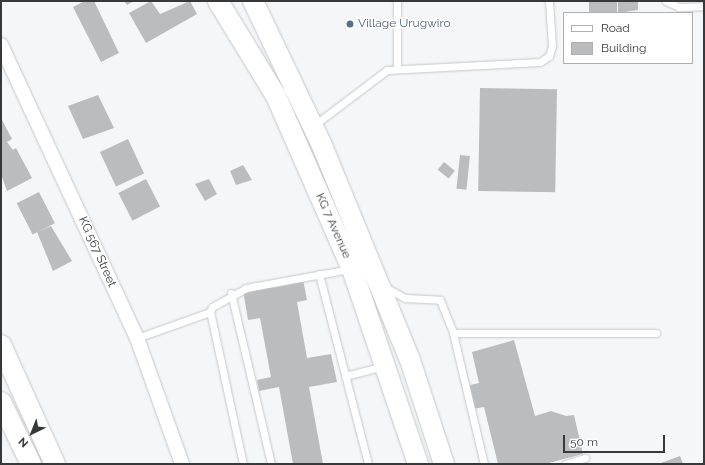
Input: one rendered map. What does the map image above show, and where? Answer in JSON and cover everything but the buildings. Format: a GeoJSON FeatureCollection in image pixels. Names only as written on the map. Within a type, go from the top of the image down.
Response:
{"type":"FeatureCollection","features":[{"type":"Feature","properties":{"kind":"main road","name":"KG 7 Avenue"},"geometry":{"type":"LineString","coordinates":[[218,1],[276,96],[352,269],[369,314],[418,464]]}},
{"type":"Feature","properties":{"kind":"main road","name":"KG 7 Avenue"},"geometry":{"type":"LineString","coordinates":[[253,1],[313,126],[410,360],[444,464]]}},
{"type":"Feature","properties":{"kind":"main road"},"geometry":{"type":"LineString","coordinates":[[369,314],[387,306]]}},
{"type":"Feature","properties":{"kind":"main road"},"geometry":{"type":"LineString","coordinates":[[1,345],[55,464]]}},
{"type":"Feature","properties":{"kind":"main road"},"geometry":{"type":"LineString","coordinates":[[1,395],[19,385]]}},
{"type":"Feature","properties":{"kind":"main road"},"geometry":{"type":"LineString","coordinates":[[1,402],[31,464]]}},
{"type":"Feature","properties":{"kind":"street","name":"KG 567 Street"},"geometry":{"type":"LineString","coordinates":[[1,45],[137,338],[182,464]]}},
{"type":"Feature","properties":{"kind":"lane"},"geometry":{"type":"LineString","coordinates":[[397,1],[397,68]]}},
{"type":"Feature","properties":{"kind":"lane"},"geometry":{"type":"LineString","coordinates":[[313,126],[379,75],[397,68],[540,62],[549,56],[552,46],[549,1]]}},
{"type":"Feature","properties":{"kind":"lane"},"geometry":{"type":"LineString","coordinates":[[666,1],[679,7],[704,6]]}},
{"type":"Feature","properties":{"kind":"lane"},"geometry":{"type":"LineString","coordinates":[[137,338],[210,312],[216,303],[231,294],[319,274],[352,269]]}},
{"type":"Feature","properties":{"kind":"lane"},"geometry":{"type":"LineString","coordinates":[[319,274],[368,464]]}},
{"type":"Feature","properties":{"kind":"lane"},"geometry":{"type":"LineString","coordinates":[[376,281],[405,298],[440,300],[453,333],[484,464]]}},
{"type":"Feature","properties":{"kind":"lane"},"geometry":{"type":"LineString","coordinates":[[231,294],[271,464]]}},
{"type":"Feature","properties":{"kind":"lane"},"geometry":{"type":"LineString","coordinates":[[210,312],[243,464]]}},
{"type":"Feature","properties":{"kind":"lane"},"geometry":{"type":"LineString","coordinates":[[453,333],[656,333]]}},
{"type":"Feature","properties":{"kind":"lane"},"geometry":{"type":"LineString","coordinates":[[345,376],[386,366]]}},
{"type":"Feature","properties":{"kind":"lane"},"geometry":{"type":"LineString","coordinates":[[566,464],[585,458]]}},
{"type":"Feature","properties":{"kind":"place","name":"Village Urugwiro"},"geometry":{"type":"Point","coordinates":[350,24]}}]}
